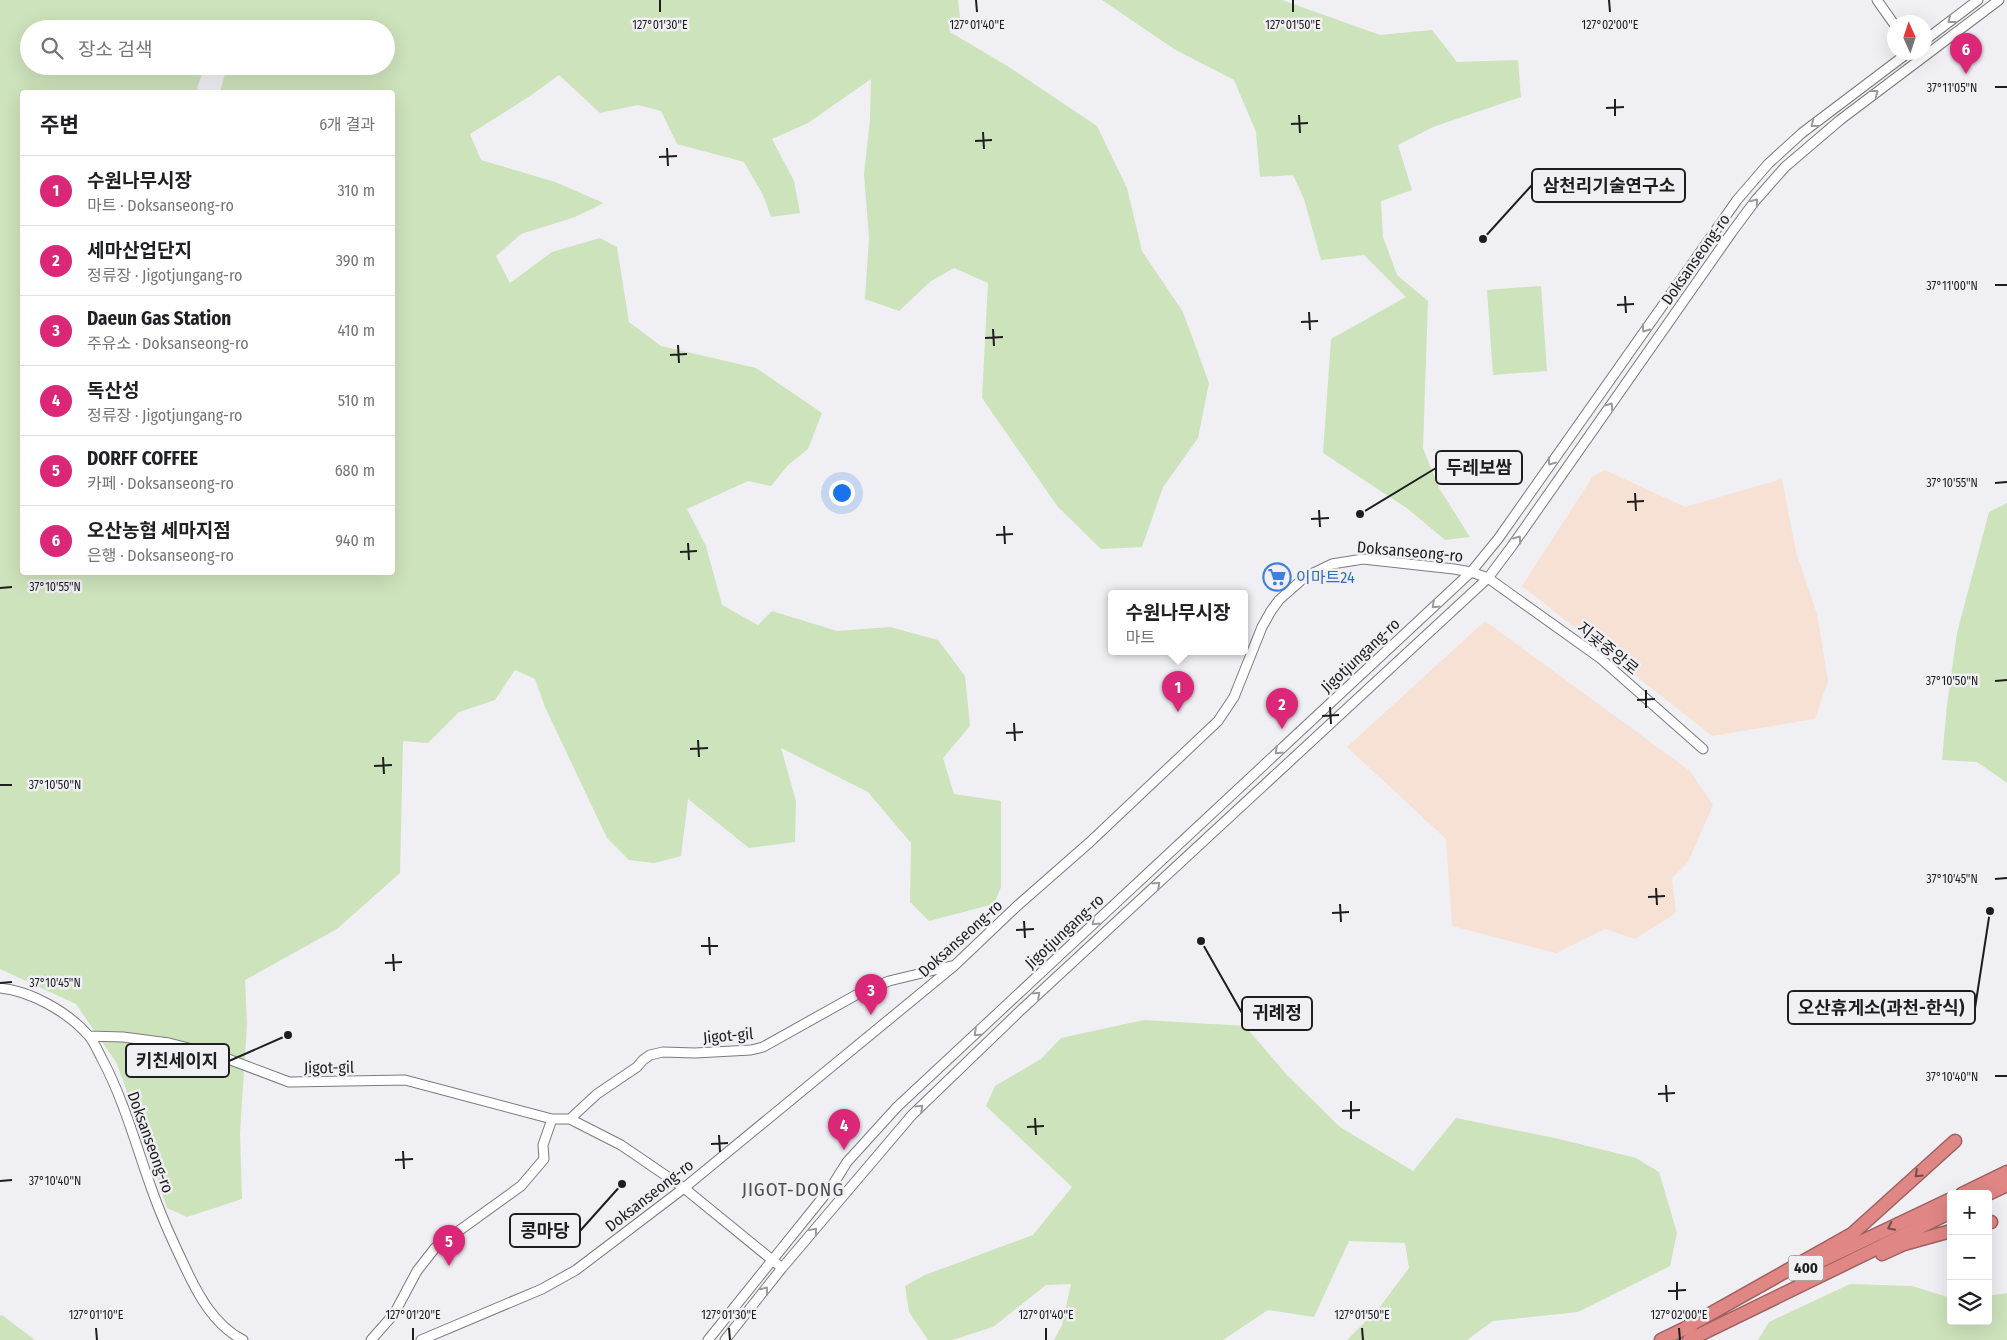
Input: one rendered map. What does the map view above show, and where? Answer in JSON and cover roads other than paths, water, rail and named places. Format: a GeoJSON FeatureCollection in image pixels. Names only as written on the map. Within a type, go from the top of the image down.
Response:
{"type":"FeatureCollection","features":[{"type":"Feature","properties":{"kind":"highway"},"geometry":{"type":"LineString","coordinates":[[1690,1335],[1852,1234],[1955,1141]]}},
{"type":"Feature","properties":{"kind":"highway"},"geometry":{"type":"LineString","coordinates":[[1970,1190],[2007,1172]]}},
{"type":"Feature","properties":{"kind":"highway"},"geometry":{"type":"LineString","coordinates":[[1992,1192],[2007,1185]]}},
{"type":"Feature","properties":{"kind":"highway","name":"400"},"geometry":{"type":"LineString","coordinates":[[1690,1335],[1947,1201]]}},
{"type":"Feature","properties":{"kind":"highway","name":"400"},"geometry":{"type":"LineString","coordinates":[[1661,1340],[1690,1335],[1947,1214]]}},
{"type":"Feature","properties":{"kind":"highway"},"geometry":{"type":"LineString","coordinates":[[1690,1335],[1729,1327],[1830,1277],[1904,1244],[1947,1232]]}},
{"type":"Feature","properties":{"kind":"street"},"geometry":{"type":"LineString","coordinates":[[1877,0],[1888,15]]}},
{"type":"Feature","properties":{"kind":"street"},"geometry":{"type":"LineString","coordinates":[[1932,34],[1978,0]]}},
{"type":"Feature","properties":{"kind":"street","name":"Doksanseong-ro"},"geometry":{"type":"LineString","coordinates":[[421,1340],[542,1289],[576,1270],[684,1188],[954,966],[1017,906],[1090,842],[1218,721],[1234,697],[1262,627],[1271,611],[1279,600],[1305,577],[1332,564],[1363,559],[1471,572],[1488,578],[1732,232],[1755,201],[1785,167],[1840,120],[1999,0]]}},
{"type":"Feature","properties":{"kind":"street","name":"Doksanseong-ro"},"geometry":{"type":"LineString","coordinates":[[1471,572],[1498,539],[1737,200],[1768,164],[1802,133],[1898,60]]}},
{"type":"Feature","properties":{"kind":"street","name":"Jigotjungang-ro"},"geometry":{"type":"LineString","coordinates":[[708,1340],[771,1259],[832,1186],[846,1162],[897,1106],[1471,572]]}},
{"type":"Feature","properties":{"kind":"street","name":"지곶중앙로"},"geometry":{"type":"LineString","coordinates":[[1488,578],[1600,658],[1703,749]]}},
{"type":"Feature","properties":{"kind":"street","name":"Jigotjungang-ro"},"geometry":{"type":"LineString","coordinates":[[725,1340],[782,1268],[912,1115],[1021,1010],[1488,578]]}},
{"type":"Feature","properties":{"kind":"street","name":"Jigot-gil"},"geometry":{"type":"LineString","coordinates":[[570,1119],[597,1094],[637,1067],[650,1055],[663,1052],[695,1053],[751,1050],[763,1047],[856,995],[889,981],[954,966]]}},
{"type":"Feature","properties":{"kind":"street","name":"Doksanseong-ro"},"geometry":{"type":"LineString","coordinates":[[0,988],[26,994],[44,1002],[62,1013],[90,1036],[111,1075],[135,1136],[152,1192],[192,1283],[204,1304],[222,1326],[242,1340]]}},
{"type":"Feature","properties":{"kind":"street","name":"Jigot-gil"},"geometry":{"type":"LineString","coordinates":[[90,1036],[123,1037],[169,1043],[220,1056],[289,1082],[405,1080],[552,1119],[570,1119],[621,1145],[684,1188],[782,1268]]}},
{"type":"Feature","properties":{"kind":"street"},"geometry":{"type":"LineString","coordinates":[[371,1340],[394,1314],[417,1271],[435,1248],[521,1186],[544,1159],[544,1145],[552,1119]]}},
{"type":"Feature","properties":{"kind":"place","name":"오산농협 세마지점"},"geometry":{"type":"Point","coordinates":[1966,74]}},
{"type":"Feature","properties":{"kind":"place","name":"삼천리기술연구소"},"geometry":{"type":"Point","coordinates":[1483,239]}},
{"type":"Feature","properties":{"kind":"place","name":"두레보쌈"},"geometry":{"type":"Point","coordinates":[1360,514]}},
{"type":"Feature","properties":{"kind":"place","name":"이마트24"},"geometry":{"type":"Point","coordinates":[1277,577]}},
{"type":"Feature","properties":{"kind":"place","name":"수원나무시장"},"geometry":{"type":"Point","coordinates":[1178,712]}},
{"type":"Feature","properties":{"kind":"place","name":"세마산업단지"},"geometry":{"type":"Point","coordinates":[1282,729]}},
{"type":"Feature","properties":{"kind":"place","name":"오산휴게소(과천-한식)"},"geometry":{"type":"Point","coordinates":[1990,911]}},
{"type":"Feature","properties":{"kind":"place","name":"귀례정"},"geometry":{"type":"Point","coordinates":[1201,941]}},
{"type":"Feature","properties":{"kind":"place","name":"Daeun Gas Station"},"geometry":{"type":"Point","coordinates":[871,1015]}},
{"type":"Feature","properties":{"kind":"place","name":"키친세이지"},"geometry":{"type":"Point","coordinates":[288,1035]}},
{"type":"Feature","properties":{"kind":"place","name":"독산성"},"geometry":{"type":"Point","coordinates":[844,1150]}},
{"type":"Feature","properties":{"kind":"place","name":"콩마당"},"geometry":{"type":"Point","coordinates":[622,1184]}},
{"type":"Feature","properties":{"kind":"place","name":"DORFF COFFEE"},"geometry":{"type":"Point","coordinates":[449,1266]}},
{"type":"Feature","properties":{"kind":"district","name":"JIGOT-DONG"},"geometry":{"type":"Point","coordinates":[793,1189]}}]}
